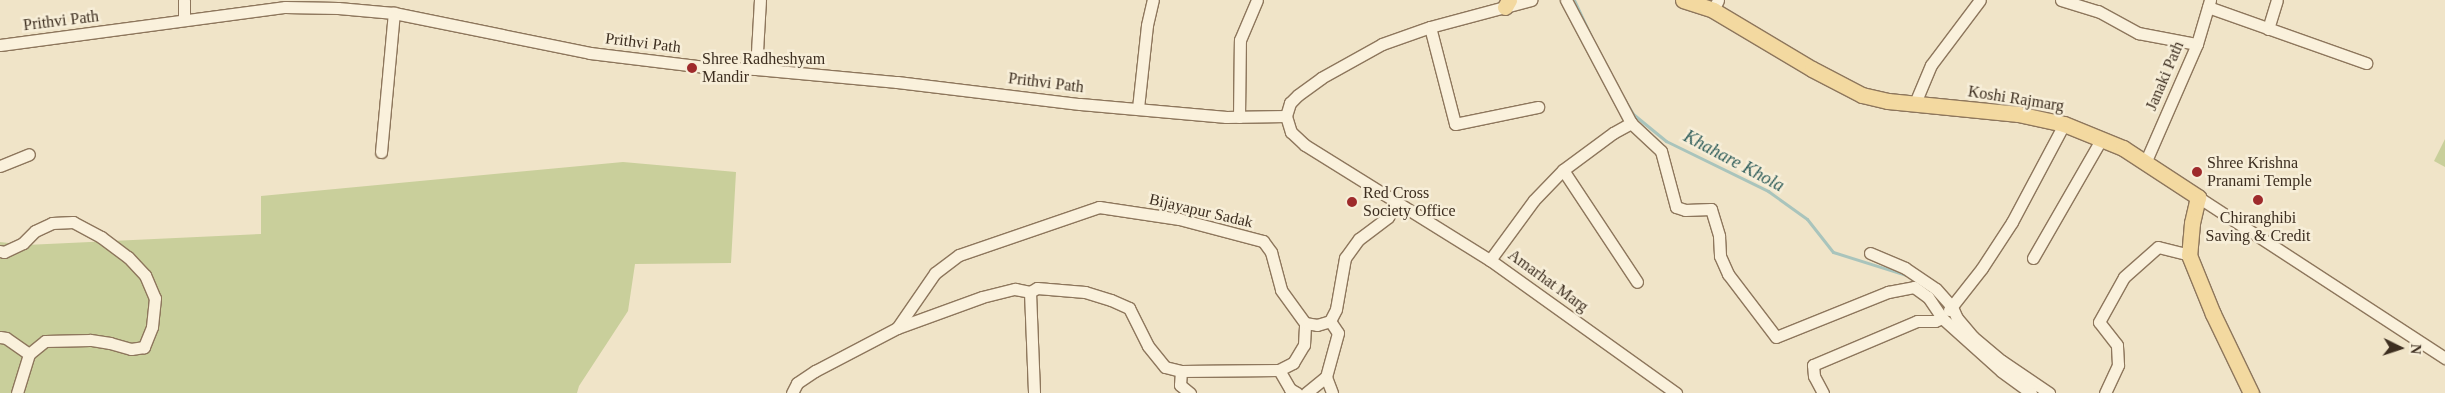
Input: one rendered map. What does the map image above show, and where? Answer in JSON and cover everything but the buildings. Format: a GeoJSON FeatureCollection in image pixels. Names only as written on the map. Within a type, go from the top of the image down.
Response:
{"type":"FeatureCollection","features":[{"type":"Feature","properties":{"kind":"main road","name":"Koshi Rajmarg"},"geometry":{"type":"LineString","coordinates":[[1683,0],[1715,5],[1812,69],[1862,95],[1888,101],[2018,114],[2064,124],[2102,138],[2198,197]]}},
{"type":"Feature","properties":{"kind":"main road"},"geometry":{"type":"LineString","coordinates":[[2198,197],[2192,223],[2189,255],[2213,314],[2251,393]]}},
{"type":"Feature","properties":{"kind":"street"},"geometry":{"type":"LineString","coordinates":[[184,0],[184,20]]}},
{"type":"Feature","properties":{"kind":"street"},"geometry":{"type":"LineString","coordinates":[[756,69],[760,0]]}},
{"type":"Feature","properties":{"kind":"street"},"geometry":{"type":"LineString","coordinates":[[1138,108],[1146,25],[1153,0]]}},
{"type":"Feature","properties":{"kind":"street"},"geometry":{"type":"LineString","coordinates":[[1239,117],[1240,40],[1257,0]]}},
{"type":"Feature","properties":{"kind":"street"},"geometry":{"type":"LineString","coordinates":[[897,328],[982,297],[1015,289],[1030,292],[1037,288],[1084,292],[1111,300],[1129,308],[1148,346],[1165,367],[1180,371],[1279,370],[1294,363],[1304,345],[1305,323],[1317,325],[1330,321],[1336,309],[1345,258],[1359,239],[1388,217],[1396,203],[1305,145],[1292,132],[1286,116],[1290,103],[1320,78],[1382,44],[1430,27],[1507,4],[1531,0]]}},
{"type":"Feature","properties":{"kind":"street"},"geometry":{"type":"LineString","coordinates":[[1566,0],[1631,123],[1661,151],[1676,207],[1685,210],[1711,209],[1719,236],[1720,256],[1728,274],[1776,337],[1888,292],[1914,287],[1957,318],[1973,337],[2002,361],[2049,393]]}},
{"type":"Feature","properties":{"kind":"street"},"geometry":{"type":"LineString","coordinates":[[1915,103],[1931,65],[1980,0]]}},
{"type":"Feature","properties":{"kind":"street"},"geometry":{"type":"LineString","coordinates":[[2061,0],[2098,11],[2138,33],[2197,44]]}},
{"type":"Feature","properties":{"kind":"street"},"geometry":{"type":"LineString","coordinates":[[2268,29],[2277,0]]}},
{"type":"Feature","properties":{"kind":"street"},"geometry":{"type":"LineString","coordinates":[[2209,4],[2268,29],[2366,63]]}},
{"type":"Feature","properties":{"kind":"street","name":"Janaki Path"},"geometry":{"type":"LineString","coordinates":[[2145,163],[2197,44],[2209,4]]}},
{"type":"Feature","properties":{"kind":"street","name":"Prithvi Path"},"geometry":{"type":"LineString","coordinates":[[0,45],[285,7],[338,8],[394,13],[590,53],[705,67],[756,69],[972,89],[1080,104],[1239,117],[1286,116]]}},
{"type":"Feature","properties":{"kind":"street"},"geometry":{"type":"LineString","coordinates":[[381,152],[394,13]]}},
{"type":"Feature","properties":{"kind":"street"},"geometry":{"type":"LineString","coordinates":[[1430,27],[1455,124],[1538,107]]}},
{"type":"Feature","properties":{"kind":"street"},"geometry":{"type":"LineString","coordinates":[[1490,260],[1534,200],[1563,170],[1613,133],[1631,123]]}},
{"type":"Feature","properties":{"kind":"street"},"geometry":{"type":"LineString","coordinates":[[1823,393],[1814,376],[1813,365],[1916,321],[1948,312],[1982,268],[2012,222],[2064,124]]}},
{"type":"Feature","properties":{"kind":"street"},"geometry":{"type":"LineString","coordinates":[[2033,258],[2102,138]]}},
{"type":"Feature","properties":{"kind":"street"},"geometry":{"type":"LineString","coordinates":[[0,166],[29,154]]}},
{"type":"Feature","properties":{"kind":"street"},"geometry":{"type":"LineString","coordinates":[[1563,170],[1637,282]]}},
{"type":"Feature","properties":{"kind":"street"},"geometry":{"type":"LineString","coordinates":[[2198,197],[2445,358]]}},
{"type":"Feature","properties":{"kind":"street","name":"Amarhat Marg"},"geometry":{"type":"LineString","coordinates":[[1396,203],[1490,260],[1676,393]]}},
{"type":"Feature","properties":{"kind":"street","name":"Bijayapur Sadak"},"geometry":{"type":"LineString","coordinates":[[792,393],[797,383],[815,371],[897,328],[935,273],[959,255],[1099,207],[1179,219],[1263,241],[1271,252],[1280,290],[1305,323]]}},
{"type":"Feature","properties":{"kind":"street"},"geometry":{"type":"LineString","coordinates":[[0,252],[23,243],[35,231],[52,223],[72,222],[101,237],[128,257],[145,275],[155,298],[152,327],[144,347],[131,349],[90,340],[45,341],[29,354],[17,393]]}},
{"type":"Feature","properties":{"kind":"street"},"geometry":{"type":"LineString","coordinates":[[2105,393],[2118,365],[2117,345],[2099,322],[2124,277],[2158,247],[2189,255]]}},
{"type":"Feature","properties":{"kind":"street"},"geometry":{"type":"LineString","coordinates":[[1870,253],[1905,268],[1936,289],[1948,312],[2001,371],[2031,393]]}},
{"type":"Feature","properties":{"kind":"street"},"geometry":{"type":"LineString","coordinates":[[1030,292],[1034,393]]}},
{"type":"Feature","properties":{"kind":"street"},"geometry":{"type":"LineString","coordinates":[[1330,321],[1338,333],[1326,377],[1332,393]]}},
{"type":"Feature","properties":{"kind":"street"},"geometry":{"type":"LineString","coordinates":[[0,336],[29,354]]}},
{"type":"Feature","properties":{"kind":"street"},"geometry":{"type":"LineString","coordinates":[[1279,370],[1290,389],[1297,393]]}},
{"type":"Feature","properties":{"kind":"street"},"geometry":{"type":"LineString","coordinates":[[1180,371],[1180,385],[1190,393]]}},
{"type":"Feature","properties":{"kind":"street"},"geometry":{"type":"LineString","coordinates":[[1306,393],[1326,377]]}},
{"type":"Feature","properties":{"kind":"green space"},"geometry":{"type":"Polygon","coordinates":[[[2445,139],[2445,167],[2434,161],[2445,139]]]}},
{"type":"Feature","properties":{"kind":"green space"},"geometry":{"type":"Polygon","coordinates":[[[623,162],[736,172],[731,263],[635,264],[628,311],[579,386],[577,393],[0,393],[0,242],[26,245],[261,234],[261,196],[623,162]]]}},
{"type":"Feature","properties":{"kind":"waterway","name":"Khahare Khola"},"geometry":{"type":"LineString","coordinates":[[1574,0],[1591,36]]}},
{"type":"Feature","properties":{"kind":"waterway","name":"Khahare Khola"},"geometry":{"type":"LineString","coordinates":[[1624,99],[1633,114],[1666,141],[1768,191],[1807,219],[1833,252],[1906,275]]}},
{"type":"Feature","properties":{"kind":"place","name":"Shree Radheshyam Mandir"},"geometry":{"type":"Point","coordinates":[692,68]}},
{"type":"Feature","properties":{"kind":"place","name":"Shree Krishna Pranami Temple"},"geometry":{"type":"Point","coordinates":[2197,172]}},
{"type":"Feature","properties":{"kind":"place","name":"Chiranghibi Saving & Credit"},"geometry":{"type":"Point","coordinates":[2258,200]}},
{"type":"Feature","properties":{"kind":"place","name":"Red Cross Society Office"},"geometry":{"type":"Point","coordinates":[1352,202]}}]}
